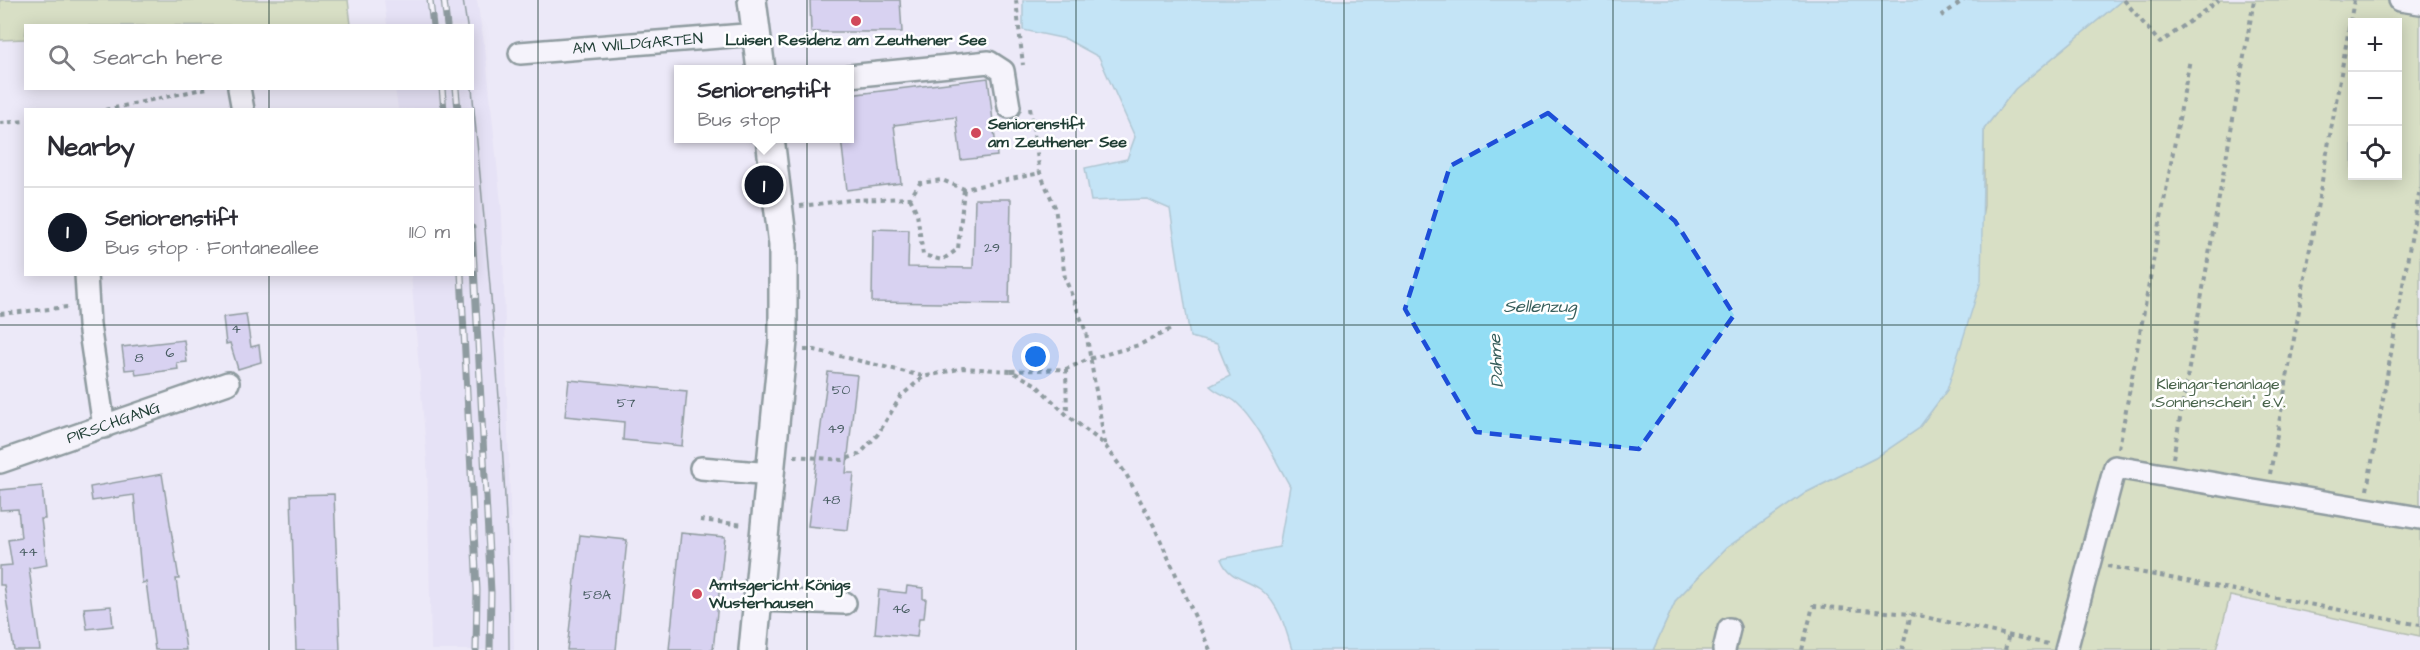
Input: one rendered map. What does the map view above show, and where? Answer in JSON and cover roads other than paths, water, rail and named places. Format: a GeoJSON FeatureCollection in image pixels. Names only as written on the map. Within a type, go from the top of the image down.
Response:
{"type":"FeatureCollection","features":[{"type":"Feature","properties":{"kind":"main road"},"geometry":{"type":"LineString","coordinates":[[752,0],[761,65]]}},
{"type":"Feature","properties":{"kind":"main road"},"geometry":{"type":"LineString","coordinates":[[753,650],[772,464],[792,345],[771,143]]}},
{"type":"Feature","properties":{"kind":"street"},"geometry":{"type":"LineString","coordinates":[[2400,0],[2420,3]]}},
{"type":"Feature","properties":{"kind":"street","name":"AM WILDGARTEN"},"geometry":{"type":"LineString","coordinates":[[520,52],[757,34]]}},
{"type":"Feature","properties":{"kind":"street"},"geometry":{"type":"LineString","coordinates":[[854,76],[989,62],[1003,71],[1019,105]]}},
{"type":"Feature","properties":{"kind":"street"},"geometry":{"type":"LineString","coordinates":[[239,90],[243,108]]}},
{"type":"Feature","properties":{"kind":"street"},"geometry":{"type":"LineString","coordinates":[[86,276],[87,305],[104,427]]}},
{"type":"Feature","properties":{"kind":"street","name":"PIRSCHGANG"},"geometry":{"type":"LineString","coordinates":[[0,462],[228,383]]}},
{"type":"Feature","properties":{"kind":"street"},"geometry":{"type":"LineString","coordinates":[[700,468],[772,464]]}},
{"type":"Feature","properties":{"kind":"street"},"geometry":{"type":"LineString","coordinates":[[2066,649],[2115,467],[2420,518]]}},
{"type":"Feature","properties":{"kind":"street"},"geometry":{"type":"LineString","coordinates":[[758,600],[844,603]]}},
{"type":"Feature","properties":{"kind":"street"},"geometry":{"type":"LineString","coordinates":[[1724,650],[1729,629]]}},
{"type":"Feature","properties":{"kind":"water","name":"Sellenzug"},"geometry":{"type":"Polygon","coordinates":[[[1023,0],[2122,0],[2015,89],[1984,129],[1981,281],[1947,390],[1918,429],[1875,458],[1807,492],[1726,548],[1676,600],[1653,650],[1292,650],[1281,617],[1272,601],[1260,589],[1228,571],[1221,559],[1279,547],[1290,486],[1245,411],[1210,386],[1230,376],[1217,344],[1190,337],[1170,209],[1147,199],[1091,201],[1085,168],[1127,159],[1135,137],[1099,57],[1066,39],[1023,30],[1023,0]]]}},
{"type":"Feature","properties":{"kind":"tram line"},"geometry":{"type":"LineString","coordinates":[[463,0],[467,24]]}},
{"type":"Feature","properties":{"kind":"tram line"},"geometry":{"type":"LineString","coordinates":[[472,90],[474,108]]}},
{"type":"Feature","properties":{"kind":"tram line"},"geometry":{"type":"LineString","coordinates":[[474,110],[502,439],[509,650]]}},
{"type":"Feature","properties":{"kind":"railway"},"geometry":{"type":"LineString","coordinates":[[430,0],[433,24]]}},
{"type":"Feature","properties":{"kind":"railway"},"geometry":{"type":"LineString","coordinates":[[444,0],[447,24]]}},
{"type":"Feature","properties":{"kind":"railway"},"geometry":{"type":"LineString","coordinates":[[442,90],[444,108]]}},
{"type":"Feature","properties":{"kind":"railway"},"geometry":{"type":"LineString","coordinates":[[456,90],[458,108]]}},
{"type":"Feature","properties":{"kind":"railway"},"geometry":{"type":"LineString","coordinates":[[474,266],[491,592],[490,650]]}},
{"type":"Feature","properties":{"kind":"railway"},"geometry":{"type":"LineString","coordinates":[[461,276],[477,590],[476,650]]}},
{"type":"Feature","properties":{"kind":"place","name":"Luisen Residenz am Zeuthener See"},"geometry":{"type":"Point","coordinates":[856,21]}},
{"type":"Feature","properties":{"kind":"place","name":"Seniorenstift am Zeuthener See"},"geometry":{"type":"Point","coordinates":[976,133]}},
{"type":"Feature","properties":{"kind":"place","name":"Seniorenstift"},"geometry":{"type":"Point","coordinates":[764,185]}},
{"type":"Feature","properties":{"kind":"place","name":"Amtsgericht Königs Wusterhausen"},"geometry":{"type":"Point","coordinates":[697,594]}},
{"type":"Feature","properties":{"kind":"water label","name":"Dahme"},"geometry":{"type":"Point","coordinates":[1496,361]}},
{"type":"Feature","properties":{"kind":"park label","name":"Kleingartenanlage „Sonnenschein“ e.V."},"geometry":{"type":"Point","coordinates":[2218,393]}}]}
